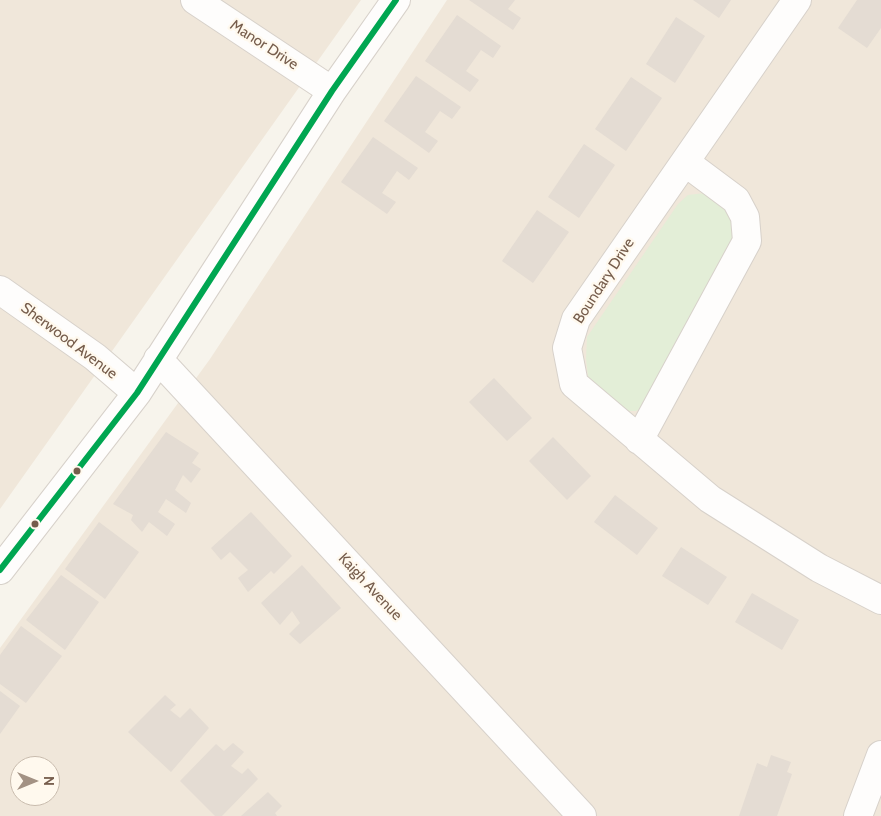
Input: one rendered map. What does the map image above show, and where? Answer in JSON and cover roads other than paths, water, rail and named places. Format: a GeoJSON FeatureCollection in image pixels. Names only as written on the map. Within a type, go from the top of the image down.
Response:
{"type":"FeatureCollection","features":[{"type":"Feature","properties":{"kind":"street","name":"Manor Drive"},"geometry":{"type":"LineString","coordinates":[[195,0],[332,91]]}},
{"type":"Feature","properties":{"kind":"street"},"geometry":{"type":"LineString","coordinates":[[0,570],[137,393],[332,91],[396,0]]}},
{"type":"Feature","properties":{"kind":"street","name":"Boundary Drive"},"geometry":{"type":"LineString","coordinates":[[797,0],[576,319],[567,348],[574,384],[710,499],[819,568],[881,600]]}},
{"type":"Feature","properties":{"kind":"street"},"geometry":{"type":"LineString","coordinates":[[639,440],[747,241],[745,218],[736,200],[685,162]]}},
{"type":"Feature","properties":{"kind":"street","name":"Sherwood Avenue"},"geometry":{"type":"LineString","coordinates":[[0,290],[95,357],[137,393]]}},
{"type":"Feature","properties":{"kind":"street","name":"Kaigh Avenue"},"geometry":{"type":"LineString","coordinates":[[158,359],[582,816]]}},
{"type":"Feature","properties":{"kind":"street"},"geometry":{"type":"LineString","coordinates":[[858,816],[881,755]]}}]}
